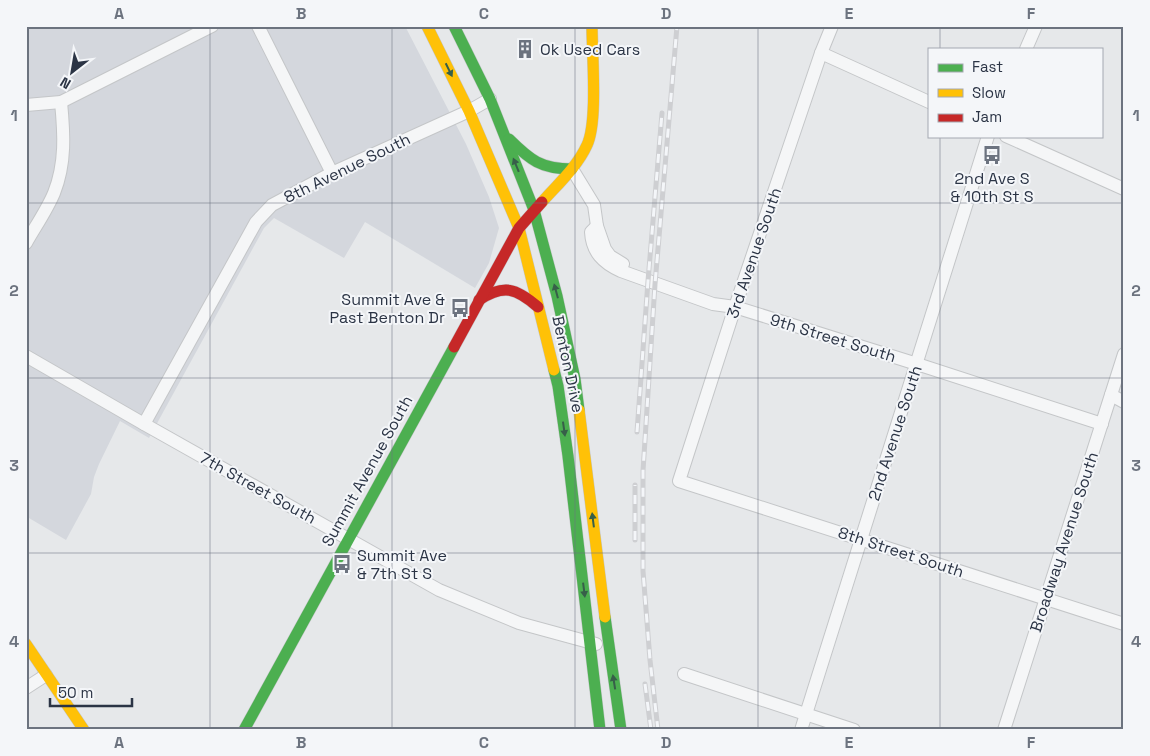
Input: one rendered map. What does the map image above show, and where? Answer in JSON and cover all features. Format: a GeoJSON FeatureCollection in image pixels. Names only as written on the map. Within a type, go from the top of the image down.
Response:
{"type":"FeatureCollection","features":[{"type":"Feature","properties":{"kind":"main road","name":"Benton Drive"},"geometry":{"type":"LineString","coordinates":[[427,26],[469,111],[519,228],[558,386],[600,730]]}},
{"type":"Feature","properties":{"kind":"main road","name":"Benton Drive"},"geometry":{"type":"LineString","coordinates":[[454,26],[490,99],[534,210],[557,296],[575,379],[608,646],[621,730]]}},
{"type":"Feature","properties":{"kind":"main road","name":"Summit Avenue South"},"geometry":{"type":"LineString","coordinates":[[244,730],[519,228],[572,169],[588,144],[593,120],[592,26]]}},
{"type":"Feature","properties":{"kind":"main road"},"geometry":{"type":"LineString","coordinates":[[504,134],[523,153],[544,167],[556,170],[572,169]]}},
{"type":"Feature","properties":{"kind":"main road"},"geometry":{"type":"LineString","coordinates":[[479,300],[490,292],[512,289],[525,295],[538,307]]}},
{"type":"Feature","properties":{"kind":"main road"},"geometry":{"type":"LineString","coordinates":[[26,644],[84,730]]}},
{"type":"Feature","properties":{"kind":"street"},"geometry":{"type":"LineString","coordinates":[[26,105],[61,102],[212,26]]}},
{"type":"Feature","properties":{"kind":"street"},"geometry":{"type":"LineString","coordinates":[[258,26],[332,173]]}},
{"type":"Feature","properties":{"kind":"street","name":"3rd Avenue South"},"geometry":{"type":"LineString","coordinates":[[679,481],[735,307],[821,53],[832,26]]}},
{"type":"Feature","properties":{"kind":"street"},"geometry":{"type":"LineString","coordinates":[[1026,48],[1036,26]]}},
{"type":"Feature","properties":{"kind":"street"},"geometry":{"type":"LineString","coordinates":[[821,53],[928,102]]}},
{"type":"Feature","properties":{"kind":"street","name":"8th Avenue South"},"geometry":{"type":"LineString","coordinates":[[144,424],[256,222],[272,205],[332,173],[469,111],[490,99]]}},
{"type":"Feature","properties":{"kind":"street"},"geometry":{"type":"LineString","coordinates":[[26,243],[54,193],[62,167],[65,136],[61,102]]}},
{"type":"Feature","properties":{"kind":"street","name":"2nd Avenue South"},"geometry":{"type":"LineString","coordinates":[[801,730],[987,138]]}},
{"type":"Feature","properties":{"kind":"street"},"geometry":{"type":"LineString","coordinates":[[1010,138],[1124,189]]}},
{"type":"Feature","properties":{"kind":"street","name":"9th Street South"},"geometry":{"type":"LineString","coordinates":[[572,169],[594,205],[597,226],[591,232],[592,242],[602,260],[610,266],[713,304],[735,307],[1102,424]]}},
{"type":"Feature","properties":{"kind":"street","name":"Broadway Avenue South"},"geometry":{"type":"LineString","coordinates":[[1004,730],[1124,354]]}},
{"type":"Feature","properties":{"kind":"street","name":"7th Street South"},"geometry":{"type":"LineString","coordinates":[[26,356],[439,590],[519,623],[590,644],[608,646]]}},
{"type":"Feature","properties":{"kind":"street"},"geometry":{"type":"LineString","coordinates":[[1111,395],[1124,402]]}},
{"type":"Feature","properties":{"kind":"street","name":"8th Street South"},"geometry":{"type":"LineString","coordinates":[[679,481],[1124,624]]}},
{"type":"Feature","properties":{"kind":"street"},"geometry":{"type":"LineString","coordinates":[[684,674],[854,730]]}},
{"type":"Feature","properties":{"kind":"street"},"geometry":{"type":"LineString","coordinates":[[26,688],[46,675]]}},
{"type":"Feature","properties":{"kind":"shaded area"},"geometry":{"type":"Polygon","coordinates":[[[26,26],[405,26],[466,144],[489,197],[499,228],[489,263],[475,288],[365,222],[344,258],[274,218],[264,228],[149,438],[120,421],[99,464],[91,494],[66,540],[29,518],[26,522],[26,26]]]}},
{"type":"Feature","properties":{"kind":"railway"},"geometry":{"type":"LineString","coordinates":[[658,730],[643,571],[643,471],[655,284],[677,26]]}},
{"type":"Feature","properties":{"kind":"railway"},"geometry":{"type":"LineString","coordinates":[[637,432],[662,113]]}},
{"type":"Feature","properties":{"kind":"railway"},"geometry":{"type":"LineString","coordinates":[[635,485],[635,540]]}},
{"type":"Feature","properties":{"kind":"railway"},"geometry":{"type":"LineString","coordinates":[[645,684],[651,730]]}},
{"type":"Feature","properties":{"kind":"traffic: fast"},"geometry":{"type":"LineString","coordinates":[[454,26],[490,99],[534,210],[557,296],[575,379],[579,410]]}},
{"type":"Feature","properties":{"kind":"traffic: fast"},"geometry":{"type":"LineString","coordinates":[[509,139],[523,153],[537,162],[561,169],[572,169]]}},
{"type":"Feature","properties":{"kind":"traffic: fast"},"geometry":{"type":"LineString","coordinates":[[244,730],[454,347]]}},
{"type":"Feature","properties":{"kind":"traffic: fast"},"geometry":{"type":"LineString","coordinates":[[554,370],[568,456],[600,730]]}},
{"type":"Feature","properties":{"kind":"traffic: fast"},"geometry":{"type":"LineString","coordinates":[[605,617],[621,730]]}},
{"type":"Feature","properties":{"kind":"traffic: slow"},"geometry":{"type":"LineString","coordinates":[[427,26],[469,111],[519,228],[554,370]]}},
{"type":"Feature","properties":{"kind":"traffic: slow"},"geometry":{"type":"LineString","coordinates":[[542,202],[567,175],[587,145],[593,105],[592,26]]}},
{"type":"Feature","properties":{"kind":"traffic: slow"},"geometry":{"type":"LineString","coordinates":[[579,410],[605,617]]}},
{"type":"Feature","properties":{"kind":"traffic: slow"},"geometry":{"type":"LineString","coordinates":[[26,644],[84,730]]}},
{"type":"Feature","properties":{"kind":"traffic: jam"},"geometry":{"type":"LineString","coordinates":[[454,347],[519,228],[542,202]]}},
{"type":"Feature","properties":{"kind":"traffic: jam"},"geometry":{"type":"LineString","coordinates":[[479,300],[496,292],[510,290],[523,296],[538,307]]}},
{"type":"Feature","properties":{"kind":"place","name":"Ok Used Cars"},"geometry":{"type":"Point","coordinates":[525,49]}},
{"type":"Feature","properties":{"kind":"place","name":"2nd Ave S & 10th St S"},"geometry":{"type":"Point","coordinates":[992,155]}},
{"type":"Feature","properties":{"kind":"place","name":"Summit Ave & Past Benton Dr"},"geometry":{"type":"Point","coordinates":[460,308]}},
{"type":"Feature","properties":{"kind":"place","name":"Summit Ave & 7th St S"},"geometry":{"type":"Point","coordinates":[342,564]}}]}
